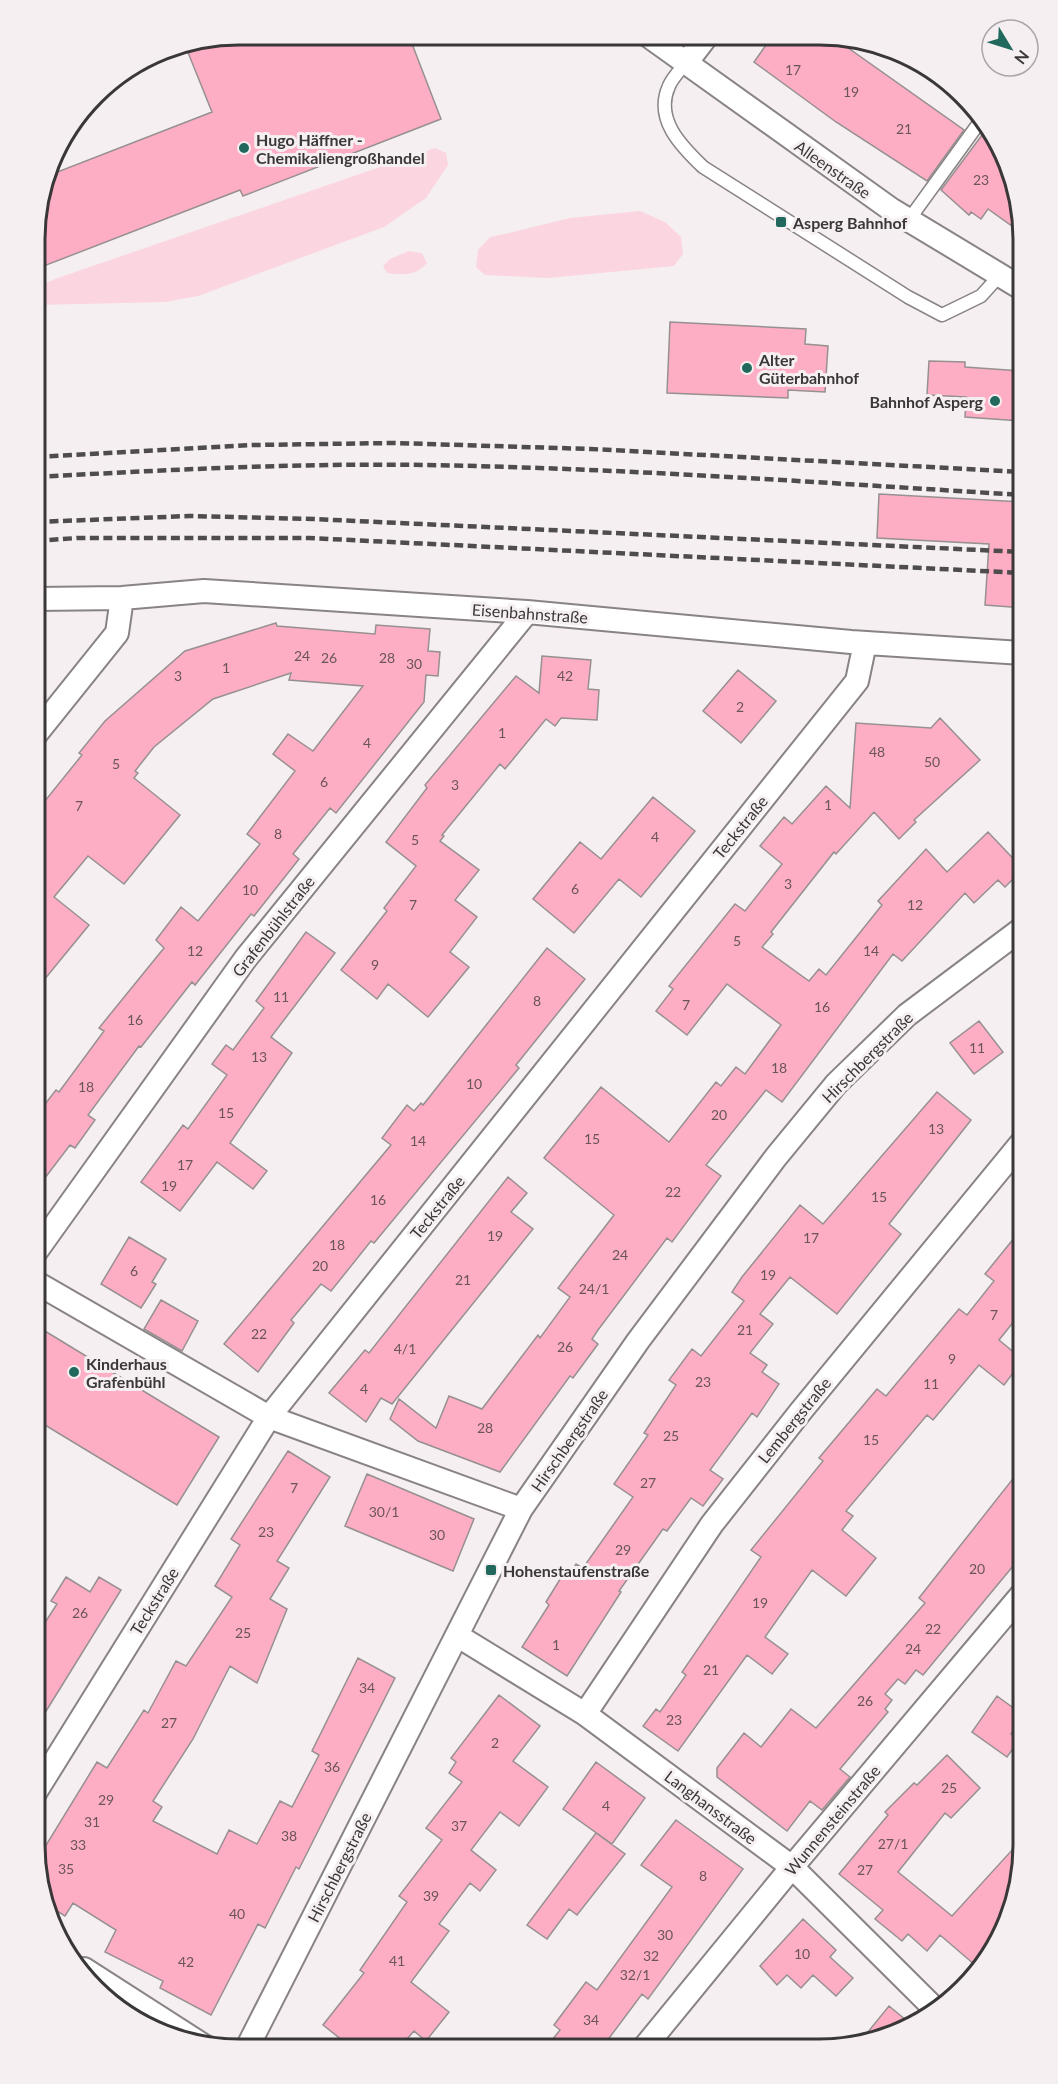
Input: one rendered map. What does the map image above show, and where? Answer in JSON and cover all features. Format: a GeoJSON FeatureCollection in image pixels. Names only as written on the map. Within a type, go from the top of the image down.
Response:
{"type":"FeatureCollection","features":[{"type":"Feature","properties":{"kind":"street","name":"Alleenstraße"},"geometry":{"type":"LineString","coordinates":[[661,45],[908,221],[1013,283]]}},
{"type":"Feature","properties":{"kind":"street"},"geometry":{"type":"LineString","coordinates":[[686,63],[700,45]]}},
{"type":"Feature","properties":{"kind":"street","name":"Eisenbahnstraße"},"geometry":{"type":"LineString","coordinates":[[45,599],[122,598],[204,591],[527,612],[865,643],[1013,652]]}},
{"type":"Feature","properties":{"kind":"street"},"geometry":{"type":"LineString","coordinates":[[45,723],[117,633],[122,598]]}},
{"type":"Feature","properties":{"kind":"street","name":"Grafenbühlstraße"},"geometry":{"type":"LineString","coordinates":[[45,1239],[246,958],[527,612]]}},
{"type":"Feature","properties":{"kind":"street","name":"Teckstraße"},"geometry":{"type":"LineString","coordinates":[[45,1775],[269,1417],[857,681],[865,643]]}},
{"type":"Feature","properties":{"kind":"street","name":"Hirschbergstraße"},"geometry":{"type":"LineString","coordinates":[[252,2039],[522,1509],[638,1341],[776,1157],[836,1084],[907,1015],[1013,936]]}},
{"type":"Feature","properties":{"kind":"street","name":"Lembergstraße"},"geometry":{"type":"LineString","coordinates":[[585,1714],[712,1524],[801,1411],[1013,1153]]}},
{"type":"Feature","properties":{"kind":"street"},"geometry":{"type":"LineString","coordinates":[[45,1288],[269,1417],[522,1509]]}},
{"type":"Feature","properties":{"kind":"street","name":"Wunnensteinstraße"},"geometry":{"type":"LineString","coordinates":[[651,2039],[792,1867],[1013,1605]]}},
{"type":"Feature","properties":{"kind":"street","name":"Langhansstraße"},"geometry":{"type":"LineString","coordinates":[[458,1636],[585,1714],[792,1867],[930,2004]]}},
{"type":"Feature","properties":{"kind":"street"},"geometry":{"type":"LineString","coordinates":[[97,1977],[176,2028]]}},
{"type":"Feature","properties":{"kind":"lane"},"geometry":{"type":"LineString","coordinates":[[686,63],[669,86],[663,107],[673,133],[682,147],[703,167],[908,297],[942,315],[981,296],[1000,275]]}},
{"type":"Feature","properties":{"kind":"lane"},"geometry":{"type":"LineString","coordinates":[[908,221],[977,126]]}},
{"type":"Feature","properties":{"kind":"shaded area"},"geometry":{"type":"Polygon","coordinates":[[[435,148],[446,153],[448,165],[426,198],[384,227],[198,296],[165,302],[45,305],[45,283],[435,148]]]}},
{"type":"Feature","properties":{"kind":"shaded area"},"geometry":{"type":"Polygon","coordinates":[[[640,211],[665,222],[681,237],[683,254],[674,266],[548,278],[485,275],[476,267],[478,250],[490,237],[570,218],[640,211]]]}},
{"type":"Feature","properties":{"kind":"shaded area"},"geometry":{"type":"Polygon","coordinates":[[[409,251],[422,253],[427,263],[409,274],[387,273],[383,266],[390,259],[409,251]]]}},
{"type":"Feature","properties":{"kind":"building","name":"Hugo Häffner - Chemikaliengroßhandel"},"geometry":{"type":"Polygon","coordinates":[[[239,45],[412,45],[441,119],[243,196],[240,190],[45,266],[45,226],[52,188],[58,172],[212,112],[188,52],[239,45]]]}},
{"type":"Feature","properties":{"kind":"building"},"geometry":{"type":"Polygon","coordinates":[[[766,45],[847,47],[964,130],[927,181],[836,122],[754,62],[766,45]]]}},
{"type":"Feature","properties":{"kind":"building"},"geometry":{"type":"Polygon","coordinates":[[[982,135],[1003,176],[1013,227],[988,209],[981,219],[971,212],[969,215],[941,190],[982,135]]]}},
{"type":"Feature","properties":{"kind":"building","name":"Alter Güterbahnhof"},"geometry":{"type":"Polygon","coordinates":[[[670,322],[806,329],[805,344],[828,346],[825,392],[788,390],[788,398],[667,393],[670,322]]]}},
{"type":"Feature","properties":{"kind":"building"},"geometry":{"type":"Polygon","coordinates":[[[929,361],[965,362],[965,367],[1013,370],[1013,420],[965,417],[966,397],[927,395],[929,361]]]}},
{"type":"Feature","properties":{"kind":"building"},"geometry":{"type":"Polygon","coordinates":[[[879,494],[1013,501],[1013,607],[985,605],[989,544],[877,538],[879,494]]]}},
{"type":"Feature","properties":{"kind":"building"},"geometry":{"type":"Polygon","coordinates":[[[276,623],[277,626],[375,634],[376,625],[430,629],[428,651],[440,652],[438,676],[426,675],[424,702],[336,813],[330,808],[293,854],[299,859],[254,916],[251,914],[195,985],[192,982],[141,1047],[139,1046],[88,1115],[95,1120],[75,1148],[70,1145],[45,1178],[45,1104],[56,1090],[59,1092],[104,1031],[99,1028],[164,948],[156,940],[181,907],[198,921],[260,844],[247,834],[295,771],[273,754],[288,734],[313,751],[363,686],[289,680],[291,673],[213,699],[154,747],[135,771],[138,773],[134,778],[180,815],[124,884],[88,856],[54,897],[89,925],[45,979],[45,801],[82,755],[79,753],[105,721],[185,651],[276,623]]]}},
{"type":"Feature","properties":{"kind":"building"},"geometry":{"type":"Polygon","coordinates":[[[542,656],[591,660],[588,689],[599,690],[597,720],[561,718],[555,726],[546,719],[505,769],[500,764],[442,835],[444,836],[440,841],[479,870],[455,900],[477,917],[450,952],[469,967],[428,1017],[388,984],[377,999],[341,970],[387,911],[384,908],[416,866],[386,842],[427,788],[425,785],[516,676],[539,693],[542,656]]]}},
{"type":"Feature","properties":{"kind":"building"},"geometry":{"type":"Polygon","coordinates":[[[738,670],[776,701],[741,743],[703,711],[738,670]]]}},
{"type":"Feature","properties":{"kind":"building"},"geometry":{"type":"Polygon","coordinates":[[[940,718],[980,760],[914,820],[916,822],[899,839],[874,812],[836,854],[834,852],[771,932],[773,934],[762,947],[809,981],[819,969],[826,975],[882,905],[878,901],[926,849],[947,872],[988,832],[1013,858],[1013,879],[1005,887],[998,880],[974,903],[965,893],[902,961],[893,954],[782,1102],[766,1090],[706,1165],[721,1176],[672,1242],[667,1238],[598,1330],[592,1339],[598,1344],[573,1378],[570,1376],[500,1472],[418,1441],[390,1419],[399,1399],[436,1428],[449,1396],[482,1409],[570,1297],[558,1288],[614,1215],[544,1158],[601,1087],[669,1142],[716,1082],[721,1086],[736,1067],[745,1074],[781,1025],[727,984],[687,1035],[656,1011],[673,989],[669,986],[735,904],[745,911],[782,864],[760,846],[784,817],[792,824],[826,786],[850,808],[856,723],[931,728],[940,718]]]}},
{"type":"Feature","properties":{"kind":"building"},"geometry":{"type":"Polygon","coordinates":[[[653,797],[695,831],[641,897],[619,879],[574,933],[533,899],[580,842],[601,859],[653,797]]]}},
{"type":"Feature","properties":{"kind":"building"},"geometry":{"type":"Polygon","coordinates":[[[306,932],[335,953],[271,1037],[292,1053],[230,1143],[267,1171],[253,1189],[217,1162],[180,1211],[141,1182],[183,1125],[188,1129],[227,1075],[212,1064],[226,1045],[233,1050],[264,1008],[256,1001],[306,932]]]}},
{"type":"Feature","properties":{"kind":"building"},"geometry":{"type":"Polygon","coordinates":[[[547,948],[585,979],[516,1065],[519,1068],[374,1243],[371,1241],[331,1291],[321,1284],[291,1320],[294,1323],[258,1372],[224,1344],[391,1145],[382,1138],[407,1105],[414,1111],[421,1103],[423,1105],[547,948]]]}},
{"type":"Feature","properties":{"kind":"building"},"geometry":{"type":"Polygon","coordinates":[[[979,1021],[1003,1052],[974,1074],[950,1043],[979,1021]]]}},
{"type":"Feature","properties":{"kind":"building"},"geometry":{"type":"Polygon","coordinates":[[[937,1092],[971,1120],[889,1224],[901,1234],[837,1314],[790,1277],[760,1314],[773,1324],[750,1353],[767,1365],[762,1372],[779,1384],[757,1417],[752,1413],[710,1470],[723,1479],[703,1506],[691,1498],[667,1531],[663,1529],[619,1591],[621,1592],[567,1676],[522,1647],[549,1605],[546,1602],[562,1576],[567,1579],[576,1564],[583,1568],[633,1497],[614,1484],[648,1435],[644,1433],[676,1385],[669,1380],[692,1349],[701,1356],[744,1301],[732,1292],[742,1277],[800,1205],[823,1224],[937,1092]]]}},
{"type":"Feature","properties":{"kind":"building"},"geometry":{"type":"Polygon","coordinates":[[[508,1177],[527,1193],[511,1212],[533,1229],[392,1404],[381,1398],[366,1422],[329,1393],[365,1350],[369,1353],[508,1177]]]}},
{"type":"Feature","properties":{"kind":"building"},"geometry":{"type":"Polygon","coordinates":[[[129,1237],[166,1259],[152,1282],[156,1284],[141,1308],[101,1284],[129,1237]]]}},
{"type":"Feature","properties":{"kind":"building"},"geometry":{"type":"Polygon","coordinates":[[[1013,1239],[1013,1322],[999,1340],[1013,1352],[1013,1373],[1004,1385],[979,1365],[933,1420],[927,1415],[846,1511],[853,1516],[842,1530],[876,1558],[846,1596],[812,1570],[765,1637],[788,1654],[772,1674],[747,1655],[678,1751],[643,1726],[656,1709],[660,1712],[686,1675],[682,1672],[761,1557],[751,1550],[823,1461],[819,1458],[877,1389],[886,1396],[959,1309],[967,1315],[994,1281],[985,1274],[1013,1239]]]}},
{"type":"Feature","properties":{"kind":"building"},"geometry":{"type":"Polygon","coordinates":[[[161,1300],[198,1321],[182,1351],[144,1329],[161,1300]]]}},
{"type":"Feature","properties":{"kind":"building","name":"Kinderhaus Grafenbühl"},"geometry":{"type":"Polygon","coordinates":[[[45,1331],[219,1437],[177,1505],[45,1425],[45,1331]]]}},
{"type":"Feature","properties":{"kind":"building"},"geometry":{"type":"Polygon","coordinates":[[[288,1451],[330,1477],[277,1561],[289,1568],[270,1599],[287,1609],[257,1683],[230,1666],[193,1739],[153,1801],[162,1807],[153,1821],[217,1854],[229,1830],[257,1844],[280,1801],[292,1807],[319,1755],[312,1751],[358,1658],[395,1678],[299,1869],[296,1867],[265,1928],[258,1924],[211,2015],[160,1988],[163,1981],[105,1952],[116,1930],[73,1903],[65,1916],[56,1910],[49,1883],[45,1847],[97,1762],[107,1768],[144,1710],[148,1713],[176,1661],[186,1666],[232,1597],[215,1586],[240,1545],[231,1539],[288,1451]]]}},
{"type":"Feature","properties":{"kind":"building"},"geometry":{"type":"Polygon","coordinates":[[[367,1474],[474,1519],[453,1571],[345,1526],[367,1474]]]}},
{"type":"Feature","properties":{"kind":"building"},"geometry":{"type":"Polygon","coordinates":[[[1013,1479],[1013,1566],[923,1675],[916,1670],[905,1684],[898,1679],[885,1694],[892,1700],[885,1709],[888,1712],[840,1769],[850,1777],[822,1810],[810,1801],[787,1831],[717,1777],[717,1768],[744,1733],[761,1747],[791,1709],[816,1728],[925,1603],[919,1598],[1013,1479]]]}},
{"type":"Feature","properties":{"kind":"building"},"geometry":{"type":"Polygon","coordinates":[[[66,1577],[90,1592],[99,1577],[121,1590],[45,1713],[45,1623],[57,1604],[51,1601],[66,1577]]]}},
{"type":"Feature","properties":{"kind":"building"},"geometry":{"type":"Polygon","coordinates":[[[499,1695],[540,1726],[513,1761],[548,1787],[519,1826],[500,1812],[471,1850],[496,1870],[480,1891],[470,1883],[439,1924],[449,1931],[411,1982],[449,2012],[428,2039],[424,2039],[414,2031],[407,2039],[341,2039],[323,2025],[364,1973],[360,1970],[407,1902],[399,1896],[442,1840],[426,1828],[462,1782],[449,1773],[456,1762],[451,1758],[499,1695]]]}},
{"type":"Feature","properties":{"kind":"building"},"geometry":{"type":"Polygon","coordinates":[[[997,1696],[1013,1708],[1011,1734],[1013,1748],[1007,1757],[972,1732],[997,1696]]]}},
{"type":"Feature","properties":{"kind":"building"},"geometry":{"type":"Polygon","coordinates":[[[947,1755],[980,1788],[951,1818],[945,1813],[898,1872],[952,1916],[1013,1849],[1003,1908],[987,1942],[973,1963],[940,1935],[927,1951],[908,1934],[902,1941],[875,1919],[883,1910],[839,1874],[888,1815],[885,1812],[914,1783],[917,1785],[947,1755]]]}},
{"type":"Feature","properties":{"kind":"building"},"geometry":{"type":"Polygon","coordinates":[[[596,1762],[645,1798],[612,1844],[563,1809],[596,1762]]]}},
{"type":"Feature","properties":{"kind":"building"},"geometry":{"type":"Polygon","coordinates":[[[676,1820],[743,1869],[648,1999],[642,1994],[608,2039],[553,2039],[560,2030],[554,2025],[586,1982],[597,1990],[672,1887],[641,1865],[676,1820]]]}},
{"type":"Feature","properties":{"kind":"building"},"geometry":{"type":"Polygon","coordinates":[[[596,1833],[625,1854],[577,1915],[569,1909],[547,1939],[527,1925],[596,1833]]]}},
{"type":"Feature","properties":{"kind":"building"},"geometry":{"type":"Polygon","coordinates":[[[803,1919],[836,1950],[830,1957],[853,1978],[836,1996],[813,1975],[801,1988],[787,1975],[777,1985],[760,1966],[803,1919]]]}},
{"type":"Feature","properties":{"kind":"building"},"geometry":{"type":"Polygon","coordinates":[[[889,2006],[905,2019],[882,2029],[868,2032],[889,2006]]]}},
{"type":"Feature","properties":{"kind":"railway"},"geometry":{"type":"LineString","coordinates":[[45,457],[253,445],[394,443],[591,449],[1013,471]]}},
{"type":"Feature","properties":{"kind":"railway"},"geometry":{"type":"LineString","coordinates":[[45,477],[278,466],[423,465],[648,473],[1013,494]]}},
{"type":"Feature","properties":{"kind":"railway"},"geometry":{"type":"LineString","coordinates":[[45,522],[189,516],[313,519],[1013,552]]}},
{"type":"Feature","properties":{"kind":"railway"},"geometry":{"type":"LineString","coordinates":[[45,540],[77,538],[309,538],[1013,573]]}},
{"type":"Feature","properties":{"kind":"place","name":"Hugo Häffner - Chemikaliengroßhandel"},"geometry":{"type":"Point","coordinates":[244,148]}},
{"type":"Feature","properties":{"kind":"place","name":"Asperg Bahnhof"},"geometry":{"type":"Point","coordinates":[781,222]}},
{"type":"Feature","properties":{"kind":"place","name":"Alter Güterbahnhof"},"geometry":{"type":"Point","coordinates":[747,368]}},
{"type":"Feature","properties":{"kind":"place","name":"Bahnhof Asperg"},"geometry":{"type":"Point","coordinates":[995,401]}},
{"type":"Feature","properties":{"kind":"place","name":"Kinderhaus Grafenbühl"},"geometry":{"type":"Point","coordinates":[74,1372]}},
{"type":"Feature","properties":{"kind":"place","name":"Hohenstaufenstraße"},"geometry":{"type":"Point","coordinates":[491,1570]}}]}
